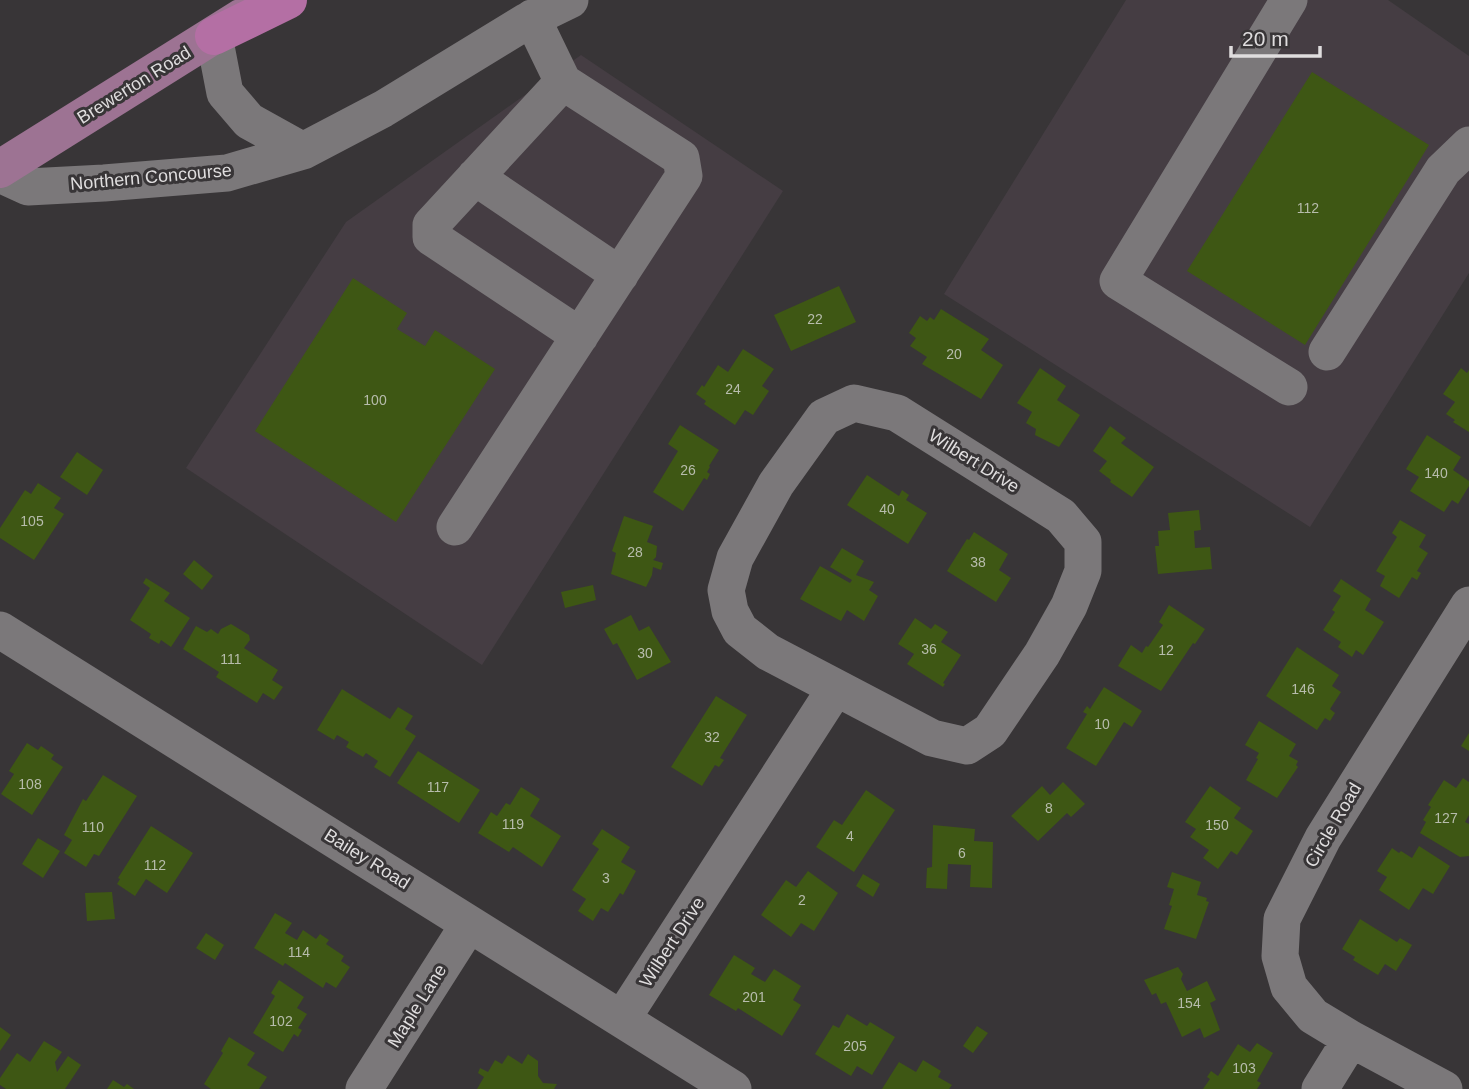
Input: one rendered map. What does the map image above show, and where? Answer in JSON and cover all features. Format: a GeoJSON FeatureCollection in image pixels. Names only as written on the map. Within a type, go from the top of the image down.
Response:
{"type":"FeatureCollection","features":[{"type":"Feature","properties":{"kind":"highway"},"geometry":{"type":"LineString","coordinates":[[214,36],[288,0]]}},
{"type":"Feature","properties":{"kind":"main road","name":"Brewerton Road"},"geometry":{"type":"LineString","coordinates":[[0,172],[267,0]]}},
{"type":"Feature","properties":{"kind":"street","name":"Northern Concourse"},"geometry":{"type":"LineString","coordinates":[[0,172],[28,187],[104,183],[227,173],[303,152],[383,109],[532,19],[570,0]]}},
{"type":"Feature","properties":{"kind":"street"},"geometry":{"type":"LineString","coordinates":[[1289,0],[1118,281],[1289,387]]}},
{"type":"Feature","properties":{"kind":"street"},"geometry":{"type":"LineString","coordinates":[[455,527],[684,176],[681,158],[563,82],[532,19]]}},
{"type":"Feature","properties":{"kind":"street"},"geometry":{"type":"LineString","coordinates":[[214,36],[225,93],[249,121],[303,152]]}},
{"type":"Feature","properties":{"kind":"street"},"geometry":{"type":"LineString","coordinates":[[563,82],[431,225],[431,237],[580,336]]}},
{"type":"Feature","properties":{"kind":"street"},"geometry":{"type":"LineString","coordinates":[[1327,352],[1443,170],[1469,145]]}},
{"type":"Feature","properties":{"kind":"street"},"geometry":{"type":"LineString","coordinates":[[475,177],[620,275]]}},
{"type":"Feature","properties":{"kind":"street","name":"Wilbert Drive"},"geometry":{"type":"LineString","coordinates":[[854,403],[897,413],[1061,516],[1083,542],[1083,571],[1069,606],[1042,654],[990,731],[967,746],[932,738],[835,689],[768,652],[740,631],[730,611],[726,590],[735,558],[776,484],[824,417],[854,403]]}},
{"type":"Feature","properties":{"kind":"street","name":"Circle Road"},"geometry":{"type":"LineString","coordinates":[[1444,1089],[1351,1040],[1313,1016],[1289,987],[1280,956],[1282,919],[1323,838],[1469,605]]}},
{"type":"Feature","properties":{"kind":"street","name":"Bailey Road"},"geometry":{"type":"LineString","coordinates":[[0,630],[733,1089]]}},
{"type":"Feature","properties":{"kind":"street","name":"Wilbert Drive"},"geometry":{"type":"LineString","coordinates":[[622,1019],[835,689]]}},
{"type":"Feature","properties":{"kind":"street","name":"Maple Lane"},"geometry":{"type":"LineString","coordinates":[[364,1089],[469,924]]}},
{"type":"Feature","properties":{"kind":"street"},"geometry":{"type":"LineString","coordinates":[[1320,1089],[1351,1040]]}},
{"type":"Feature","properties":{"kind":"shaded area"},"geometry":{"type":"Polygon","coordinates":[[[1126,0],[1388,0],[1469,56],[1469,273],[1310,527],[944,294],[1126,0]]]}},
{"type":"Feature","properties":{"kind":"shaded area"},"geometry":{"type":"Polygon","coordinates":[[[581,55],[783,191],[482,665],[186,468],[346,222],[581,55]]]}},
{"type":"Feature","properties":{"kind":"building"},"geometry":{"type":"Polygon","coordinates":[[[1312,72],[1429,145],[1305,345],[1187,271],[1312,72]]]}},
{"type":"Feature","properties":{"kind":"building"},"geometry":{"type":"Polygon","coordinates":[[[353,278],[407,313],[397,329],[425,346],[435,330],[495,369],[396,522],[255,431],[353,278]]]}},
{"type":"Feature","properties":{"kind":"building"},"geometry":{"type":"Polygon","coordinates":[[[839,286],[856,322],[791,351],[774,315],[839,286]]]}},
{"type":"Feature","properties":{"kind":"building"},"geometry":{"type":"Polygon","coordinates":[[[941,309],[989,339],[981,350],[1003,365],[981,399],[922,364],[927,357],[910,346],[916,338],[909,333],[920,316],[927,321],[930,317],[934,320],[941,309]]]}},
{"type":"Feature","properties":{"kind":"building"},"geometry":{"type":"Polygon","coordinates":[[[743,349],[774,369],[762,386],[769,391],[753,415],[745,410],[735,425],[704,404],[706,401],[696,394],[702,385],[704,387],[718,365],[728,372],[743,349]]]}},
{"type":"Feature","properties":{"kind":"building"},"geometry":{"type":"Polygon","coordinates":[[[1040,368],[1066,386],[1057,400],[1080,415],[1059,447],[1035,435],[1036,429],[1026,423],[1032,412],[1017,403],[1040,368]]]}},
{"type":"Feature","properties":{"kind":"building"},"geometry":{"type":"Polygon","coordinates":[[[1461,368],[1467,373],[1469,370],[1469,432],[1446,414],[1455,402],[1443,394],[1461,368]]]}},
{"type":"Feature","properties":{"kind":"building"},"geometry":{"type":"Polygon","coordinates":[[[680,425],[719,450],[709,466],[707,472],[710,474],[707,480],[704,478],[683,511],[653,492],[678,451],[668,444],[680,425]]]}},
{"type":"Feature","properties":{"kind":"building"},"geometry":{"type":"Polygon","coordinates":[[[1110,426],[1126,438],[1121,443],[1154,467],[1132,497],[1099,471],[1107,461],[1093,451],[1110,426]]]}},
{"type":"Feature","properties":{"kind":"building"},"geometry":{"type":"Polygon","coordinates":[[[1427,435],[1461,457],[1453,470],[1469,481],[1469,486],[1458,504],[1452,500],[1444,512],[1410,491],[1419,477],[1406,469],[1427,435]]]}},
{"type":"Feature","properties":{"kind":"building"},"geometry":{"type":"Polygon","coordinates":[[[77,452],[103,470],[87,495],[60,477],[77,452]]]}},
{"type":"Feature","properties":{"kind":"building"},"geometry":{"type":"Polygon","coordinates":[[[867,475],[899,496],[902,490],[909,495],[906,500],[927,513],[908,544],[847,505],[867,475]]]}},
{"type":"Feature","properties":{"kind":"building"},"geometry":{"type":"Polygon","coordinates":[[[38,483],[61,498],[54,508],[64,514],[34,560],[0,538],[0,528],[25,490],[31,494],[38,483]]]}},
{"type":"Feature","properties":{"kind":"building"},"geometry":{"type":"Polygon","coordinates":[[[1199,510],[1201,530],[1194,531],[1195,548],[1210,547],[1212,569],[1158,574],[1155,546],[1159,546],[1158,531],[1170,530],[1168,513],[1199,510]]]}},
{"type":"Feature","properties":{"kind":"building"},"geometry":{"type":"Polygon","coordinates":[[[624,516],[653,526],[647,542],[657,546],[653,560],[663,563],[661,570],[653,567],[646,587],[611,574],[616,553],[612,551],[624,516]]]}},
{"type":"Feature","properties":{"kind":"building"},"geometry":{"type":"Polygon","coordinates":[[[1400,520],[1426,535],[1419,547],[1428,553],[1417,571],[1421,573],[1417,580],[1412,577],[1399,598],[1380,586],[1385,576],[1376,571],[1397,537],[1392,533],[1400,520]]]}},
{"type":"Feature","properties":{"kind":"building"},"geometry":{"type":"Polygon","coordinates":[[[974,532],[1008,554],[999,570],[1011,578],[996,602],[947,571],[974,532]]]}},
{"type":"Feature","properties":{"kind":"building"},"geometry":{"type":"Polygon","coordinates":[[[842,548],[864,561],[856,575],[874,582],[869,590],[878,596],[864,621],[847,610],[841,621],[800,599],[820,566],[850,583],[852,580],[830,567],[842,548]]]}},
{"type":"Feature","properties":{"kind":"building"},"geometry":{"type":"Polygon","coordinates":[[[194,560],[213,576],[202,590],[183,574],[194,560]]]}},
{"type":"Feature","properties":{"kind":"building"},"geometry":{"type":"Polygon","coordinates":[[[146,578],[170,593],[164,601],[190,618],[171,647],[161,640],[159,644],[149,638],[151,634],[130,620],[150,588],[143,583],[146,578]]]}},
{"type":"Feature","properties":{"kind":"building"},"geometry":{"type":"Polygon","coordinates":[[[1341,579],[1371,599],[1365,610],[1384,622],[1363,655],[1356,650],[1352,657],[1338,647],[1341,642],[1323,630],[1335,612],[1332,610],[1341,596],[1333,591],[1341,579]]]}},
{"type":"Feature","properties":{"kind":"building"},"geometry":{"type":"Polygon","coordinates":[[[593,585],[596,600],[565,608],[561,592],[593,585]]]}},
{"type":"Feature","properties":{"kind":"building"},"geometry":{"type":"Polygon","coordinates":[[[1169,605],[1205,629],[1161,691],[1118,666],[1131,645],[1142,653],[1146,646],[1148,647],[1163,625],[1159,622],[1169,605]]]}},
{"type":"Feature","properties":{"kind":"building"},"geometry":{"type":"Polygon","coordinates":[[[631,615],[639,631],[649,626],[671,662],[637,680],[617,643],[613,645],[604,629],[631,615]]]}},
{"type":"Feature","properties":{"kind":"building"},"geometry":{"type":"Polygon","coordinates":[[[915,618],[931,629],[935,624],[948,632],[941,642],[961,655],[943,687],[907,664],[914,654],[898,644],[915,618]]]}},
{"type":"Feature","properties":{"kind":"building"},"geometry":{"type":"Polygon","coordinates":[[[231,624],[249,635],[250,640],[244,648],[278,670],[272,680],[283,687],[274,700],[263,693],[257,703],[216,677],[219,672],[183,649],[196,626],[207,632],[211,629],[218,634],[221,629],[231,624]]]}},
{"type":"Feature","properties":{"kind":"building"},"geometry":{"type":"Polygon","coordinates":[[[1297,647],[1339,675],[1332,686],[1341,692],[1330,709],[1335,713],[1330,721],[1325,718],[1317,730],[1266,696],[1297,647]]]}},
{"type":"Feature","properties":{"kind":"building"},"geometry":{"type":"Polygon","coordinates":[[[1104,687],[1142,711],[1132,727],[1124,722],[1096,766],[1066,748],[1087,714],[1083,712],[1087,706],[1090,709],[1104,687]]]}},
{"type":"Feature","properties":{"kind":"building"},"geometry":{"type":"Polygon","coordinates":[[[342,689],[390,719],[398,707],[413,716],[405,729],[416,736],[390,777],[374,767],[378,761],[366,753],[363,757],[346,747],[349,742],[337,735],[334,740],[317,730],[342,689]]]}},
{"type":"Feature","properties":{"kind":"building"},"geometry":{"type":"Polygon","coordinates":[[[716,696],[747,715],[720,758],[724,760],[719,767],[715,765],[702,786],[671,767],[716,696]]]}},
{"type":"Feature","properties":{"kind":"building"},"geometry":{"type":"Polygon","coordinates":[[[1259,721],[1296,744],[1289,756],[1298,761],[1298,767],[1277,798],[1246,780],[1259,753],[1245,745],[1259,721]]]}},
{"type":"Feature","properties":{"kind":"building"},"geometry":{"type":"Polygon","coordinates":[[[1469,733],[1469,751],[1461,746],[1469,733]]]}},
{"type":"Feature","properties":{"kind":"building"},"geometry":{"type":"Polygon","coordinates":[[[27,743],[38,750],[41,746],[54,755],[51,759],[63,767],[32,815],[1,794],[14,774],[9,771],[27,743]]]}},
{"type":"Feature","properties":{"kind":"building"},"geometry":{"type":"Polygon","coordinates":[[[418,751],[480,790],[459,823],[397,783],[418,751]]]}},
{"type":"Feature","properties":{"kind":"building"},"geometry":{"type":"Polygon","coordinates":[[[103,775],[137,796],[99,856],[94,854],[86,867],[64,853],[72,840],[64,835],[83,799],[86,801],[103,775]]]}},
{"type":"Feature","properties":{"kind":"building"},"geometry":{"type":"Polygon","coordinates":[[[1463,778],[1469,782],[1469,815],[1465,822],[1469,824],[1469,856],[1460,857],[1420,833],[1426,822],[1423,820],[1431,807],[1428,805],[1444,780],[1456,788],[1463,778]]]}},
{"type":"Feature","properties":{"kind":"building"},"geometry":{"type":"Polygon","coordinates":[[[1063,782],[1085,804],[1071,817],[1067,813],[1038,841],[1011,816],[1042,786],[1050,795],[1063,782]]]}},
{"type":"Feature","properties":{"kind":"building"},"geometry":{"type":"Polygon","coordinates":[[[1210,786],[1241,808],[1234,818],[1253,831],[1237,855],[1231,851],[1218,869],[1203,858],[1209,850],[1190,837],[1196,829],[1185,822],[1210,786]]]}},
{"type":"Feature","properties":{"kind":"building"},"geometry":{"type":"Polygon","coordinates":[[[521,787],[540,799],[530,816],[561,836],[542,867],[513,847],[509,852],[478,833],[491,812],[497,816],[506,803],[510,805],[521,787]]]}},
{"type":"Feature","properties":{"kind":"building"},"geometry":{"type":"Polygon","coordinates":[[[866,790],[895,810],[854,872],[816,847],[834,820],[842,825],[866,790]]]}},
{"type":"Feature","properties":{"kind":"building"},"geometry":{"type":"Polygon","coordinates":[[[933,825],[975,829],[974,841],[993,842],[992,888],[970,887],[971,865],[948,864],[947,889],[926,888],[927,868],[932,867],[933,825]]]}},
{"type":"Feature","properties":{"kind":"building"},"geometry":{"type":"Polygon","coordinates":[[[151,826],[193,853],[167,893],[146,879],[135,896],[117,884],[120,879],[118,878],[151,826]]]}},
{"type":"Feature","properties":{"kind":"building"},"geometry":{"type":"Polygon","coordinates":[[[602,829],[630,847],[621,862],[636,871],[623,895],[620,893],[608,912],[601,908],[593,921],[578,911],[586,899],[572,890],[599,849],[592,844],[602,829]]]}},
{"type":"Feature","properties":{"kind":"building"},"geometry":{"type":"Polygon","coordinates":[[[38,838],[60,851],[43,878],[22,864],[38,838]]]}},
{"type":"Feature","properties":{"kind":"building"},"geometry":{"type":"Polygon","coordinates":[[[1419,846],[1450,866],[1433,894],[1423,888],[1409,910],[1379,890],[1387,877],[1377,871],[1392,848],[1412,858],[1419,846]]]}},
{"type":"Feature","properties":{"kind":"building"},"geometry":{"type":"Polygon","coordinates":[[[808,871],[838,893],[814,931],[801,923],[791,937],[761,915],[786,880],[796,887],[808,871]]]}},
{"type":"Feature","properties":{"kind":"building"},"geometry":{"type":"Polygon","coordinates":[[[1172,872],[1201,882],[1197,895],[1207,898],[1206,901],[1209,902],[1196,939],[1164,929],[1172,906],[1169,905],[1174,889],[1167,887],[1172,872]]]}},
{"type":"Feature","properties":{"kind":"building"},"geometry":{"type":"Polygon","coordinates":[[[863,874],[880,884],[873,897],[856,886],[863,874]]]}},
{"type":"Feature","properties":{"kind":"building"},"geometry":{"type":"Polygon","coordinates":[[[112,892],[115,919],[87,921],[85,893],[112,892]]]}},
{"type":"Feature","properties":{"kind":"building"},"geometry":{"type":"Polygon","coordinates":[[[275,913],[292,923],[285,933],[297,940],[303,930],[316,939],[320,934],[329,940],[326,944],[344,956],[341,961],[350,967],[336,988],[326,982],[323,988],[285,963],[283,966],[254,948],[275,913]]]}},
{"type":"Feature","properties":{"kind":"building"},"geometry":{"type":"Polygon","coordinates":[[[1360,919],[1397,942],[1400,938],[1412,945],[1396,971],[1385,964],[1378,975],[1353,960],[1355,957],[1342,949],[1360,919]]]}},
{"type":"Feature","properties":{"kind":"building"},"geometry":{"type":"Polygon","coordinates":[[[206,933],[224,945],[215,960],[196,948],[206,933]]]}},
{"type":"Feature","properties":{"kind":"building"},"geometry":{"type":"Polygon","coordinates":[[[734,955],[755,968],[751,974],[765,982],[774,969],[801,986],[793,1000],[801,1005],[782,1036],[738,1008],[736,1011],[709,995],[734,955]]]}},
{"type":"Feature","properties":{"kind":"building"},"geometry":{"type":"Polygon","coordinates":[[[1178,967],[1183,974],[1181,979],[1187,991],[1207,981],[1216,1000],[1210,1003],[1220,1030],[1204,1038],[1200,1028],[1182,1037],[1166,1002],[1161,1004],[1156,993],[1152,995],[1144,980],[1178,967]]]}},
{"type":"Feature","properties":{"kind":"building"},"geometry":{"type":"Polygon","coordinates":[[[279,980],[304,997],[297,1008],[307,1014],[298,1028],[302,1030],[298,1037],[294,1034],[283,1052],[253,1033],[275,996],[271,993],[279,980]]]}},
{"type":"Feature","properties":{"kind":"building"},"geometry":{"type":"Polygon","coordinates":[[[847,1014],[867,1026],[870,1022],[895,1037],[872,1075],[857,1066],[851,1076],[815,1054],[833,1025],[839,1028],[847,1014]]]}},
{"type":"Feature","properties":{"kind":"building"},"geometry":{"type":"Polygon","coordinates":[[[977,1026],[988,1033],[973,1053],[963,1046],[977,1026]]]}},
{"type":"Feature","properties":{"kind":"building"},"geometry":{"type":"Polygon","coordinates":[[[0,1027],[11,1035],[0,1051],[0,1027]]]}},
{"type":"Feature","properties":{"kind":"building"},"geometry":{"type":"Polygon","coordinates":[[[229,1037],[255,1053],[247,1065],[267,1077],[259,1089],[211,1089],[204,1084],[223,1053],[221,1051],[229,1037]]]}},
{"type":"Feature","properties":{"kind":"building"},"geometry":{"type":"Polygon","coordinates":[[[44,1041],[62,1052],[55,1062],[57,1072],[68,1056],[81,1065],[65,1089],[6,1089],[0,1085],[0,1078],[17,1053],[30,1062],[44,1041]]]}},
{"type":"Feature","properties":{"kind":"building"},"geometry":{"type":"Polygon","coordinates":[[[1257,1043],[1273,1053],[1257,1081],[1261,1083],[1257,1089],[1203,1089],[1210,1079],[1207,1077],[1211,1071],[1218,1076],[1238,1044],[1250,1052],[1257,1043]]]}},
{"type":"Feature","properties":{"kind":"building"},"geometry":{"type":"Polygon","coordinates":[[[528,1054],[538,1061],[538,1076],[543,1083],[557,1084],[554,1089],[477,1089],[484,1077],[478,1073],[480,1068],[488,1072],[495,1060],[502,1064],[508,1055],[522,1064],[528,1054]]]}},
{"type":"Feature","properties":{"kind":"building"},"geometry":{"type":"Polygon","coordinates":[[[923,1060],[941,1071],[938,1077],[952,1085],[949,1089],[882,1089],[899,1062],[916,1072],[923,1060]]]}},
{"type":"Feature","properties":{"kind":"building"},"geometry":{"type":"Polygon","coordinates":[[[113,1080],[124,1087],[127,1084],[134,1089],[107,1089],[113,1080]]]}}]}
